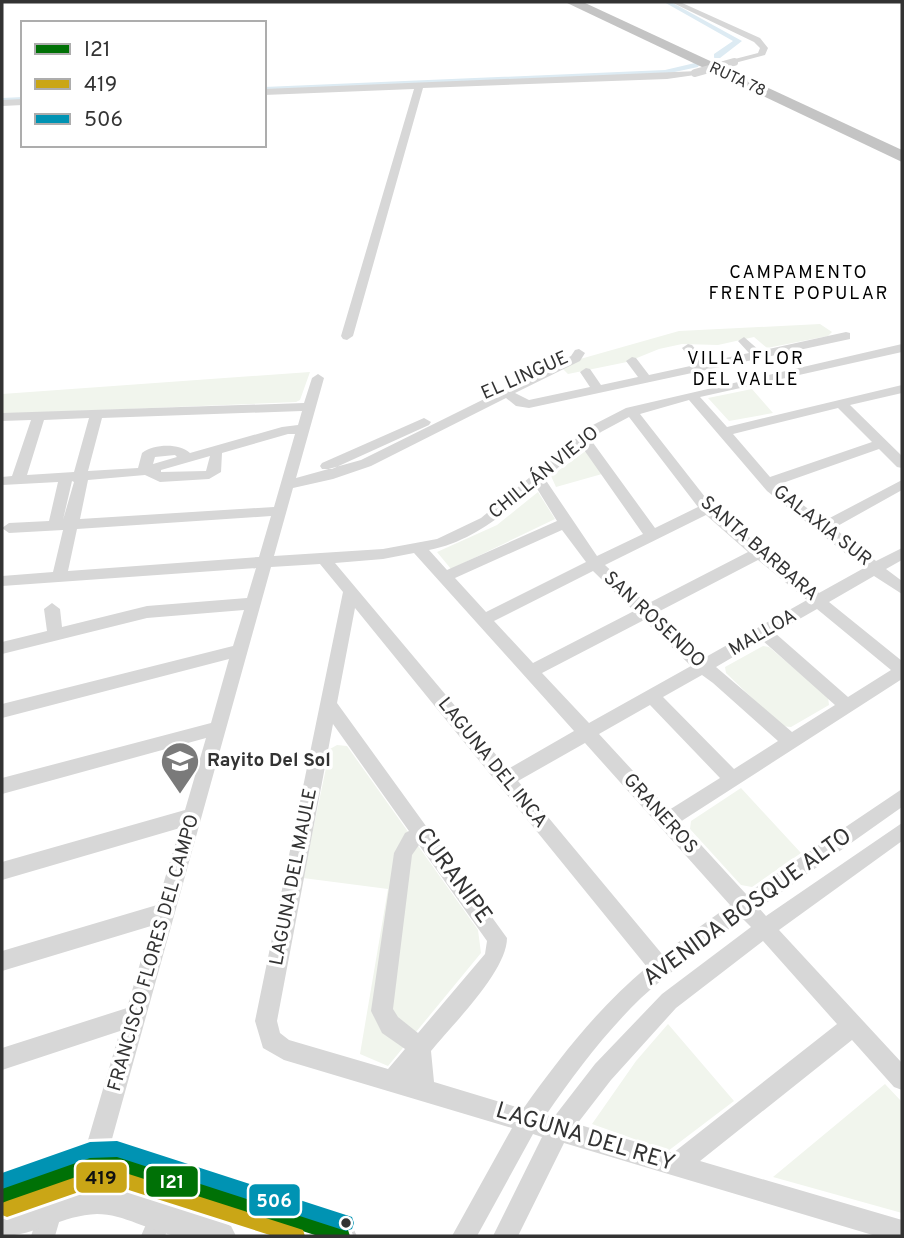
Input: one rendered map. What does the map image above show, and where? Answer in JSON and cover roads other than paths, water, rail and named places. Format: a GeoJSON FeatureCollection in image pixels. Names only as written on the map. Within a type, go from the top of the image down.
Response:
{"type":"FeatureCollection","features":[{"type":"Feature","properties":{"kind":"highway","name":"RUTA 78"},"geometry":{"type":"LineString","coordinates":[[572,2],[902,157]]}},
{"type":"Feature","properties":{"kind":"highway","name":"RUTA 78"},"geometry":{"type":"LineString","coordinates":[[587,2],[902,148]]}},
{"type":"Feature","properties":{"kind":"street"},"geometry":{"type":"LineString","coordinates":[[266,92],[695,73],[761,55],[764,48],[757,40],[675,2]]}},
{"type":"Feature","properties":{"kind":"street"},"geometry":{"type":"LineString","coordinates":[[347,336],[419,86]]}},
{"type":"Feature","properties":{"kind":"street"},"geometry":{"type":"LineString","coordinates":[[2,103],[21,102]]}},
{"type":"Feature","properties":{"kind":"street"},"geometry":{"type":"LineString","coordinates":[[505,392],[524,404],[544,401],[846,336]]}},
{"type":"Feature","properties":{"kind":"street"},"geometry":{"type":"LineString","coordinates":[[744,341],[778,365]]}},
{"type":"Feature","properties":{"kind":"street"},"geometry":{"type":"LineString","coordinates":[[688,348],[703,367]]}},
{"type":"Feature","properties":{"kind":"street","name":"CHILLÁN VIEJO"},"geometry":{"type":"LineString","coordinates":[[2,581],[324,559],[418,548],[448,540],[486,521],[583,439],[604,424],[631,411],[902,348]]}},
{"type":"Feature","properties":{"kind":"street","name":"EL LINGUE"},"geometry":{"type":"LineString","coordinates":[[570,353],[579,353],[576,358],[366,463],[328,476],[288,480],[343,460],[570,353]]}},
{"type":"Feature","properties":{"kind":"street"},"geometry":{"type":"LineString","coordinates":[[632,361],[674,392]]}},
{"type":"Feature","properties":{"kind":"street"},"geometry":{"type":"LineString","coordinates":[[586,372],[597,389]]}},
{"type":"Feature","properties":{"kind":"street","name":"FRANCISCO FLORES DEL CAMPO"},"geometry":{"type":"LineString","coordinates":[[93,1164],[318,378]]}},
{"type":"Feature","properties":{"kind":"street"},"geometry":{"type":"LineString","coordinates":[[724,432],[896,391],[902,404]]}},
{"type":"Feature","properties":{"kind":"street","name":"GALAXIA SUR"},"geometry":{"type":"LineString","coordinates":[[692,395],[767,483],[902,589]]}},
{"type":"Feature","properties":{"kind":"street"},"geometry":{"type":"LineString","coordinates":[[544,401],[553,415]]}},
{"type":"Feature","properties":{"kind":"street"},"geometry":{"type":"LineString","coordinates":[[841,404],[902,464]]}},
{"type":"Feature","properties":{"kind":"street"},"geometry":{"type":"LineString","coordinates":[[2,417],[309,407]]}},
{"type":"Feature","properties":{"kind":"street","name":"SANTA BARBARA"},"geometry":{"type":"LineString","coordinates":[[631,411],[707,508],[902,671]]}},
{"type":"Feature","properties":{"kind":"street"},"geometry":{"type":"LineString","coordinates":[[55,525],[97,414]]}},
{"type":"Feature","properties":{"kind":"street"},"geometry":{"type":"LineString","coordinates":[[18,480],[39,416]]}},
{"type":"Feature","properties":{"kind":"street"},"geometry":{"type":"LineString","coordinates":[[2,481],[150,470],[279,432],[303,429]]}},
{"type":"Feature","properties":{"kind":"street"},"geometry":{"type":"LineString","coordinates":[[583,439],[652,535]]}},
{"type":"Feature","properties":{"kind":"street"},"geometry":{"type":"LineString","coordinates":[[767,483],[879,444]]}},
{"type":"Feature","properties":{"kind":"street"},"geometry":{"type":"LineString","coordinates":[[150,470],[160,477],[209,475],[214,472],[217,455],[214,452]]}},
{"type":"Feature","properties":{"kind":"street"},"geometry":{"type":"LineString","coordinates":[[59,577],[72,524],[73,477]]}},
{"type":"Feature","properties":{"kind":"street","name":"SAN ROSENDO"},"geometry":{"type":"LineString","coordinates":[[538,479],[595,564],[703,667],[791,742]]}},
{"type":"Feature","properties":{"kind":"street"},"geometry":{"type":"LineString","coordinates":[[823,528],[902,484]]}},
{"type":"Feature","properties":{"kind":"street"},"geometry":{"type":"LineString","coordinates":[[483,620],[707,508]]}},
{"type":"Feature","properties":{"kind":"street"},"geometry":{"type":"LineString","coordinates":[[9,528],[280,511]]}},
{"type":"Feature","properties":{"kind":"street"},"geometry":{"type":"LineString","coordinates":[[444,577],[565,523]]}},
{"type":"Feature","properties":{"kind":"street","name":"GRANEROS"},"geometry":{"type":"LineString","coordinates":[[418,548],[902,1079]]}},
{"type":"Feature","properties":{"kind":"street"},"geometry":{"type":"LineString","coordinates":[[530,672],[759,553]]}},
{"type":"Feature","properties":{"kind":"street","name":"MALLOA"},"geometry":{"type":"LineString","coordinates":[[506,779],[902,553]]}},
{"type":"Feature","properties":{"kind":"street","name":"LAGUNA DEL INCA"},"geometry":{"type":"LineString","coordinates":[[324,559],[660,967]]}},
{"type":"Feature","properties":{"kind":"street","name":"LAGUNA DEL MAULE"},"geometry":{"type":"LineString","coordinates":[[271,1040],[265,1021],[351,590]]}},
{"type":"Feature","properties":{"kind":"street"},"geometry":{"type":"LineString","coordinates":[[2,648],[157,611],[254,603]]}},
{"type":"Feature","properties":{"kind":"street"},"geometry":{"type":"LineString","coordinates":[[52,609],[55,635]]}},
{"type":"Feature","properties":{"kind":"street"},"geometry":{"type":"LineString","coordinates":[[344,625],[357,621],[376,621]]}},
{"type":"Feature","properties":{"kind":"street"},"geometry":{"type":"LineString","coordinates":[[763,632],[847,706]]}},
{"type":"Feature","properties":{"kind":"street"},"geometry":{"type":"LineString","coordinates":[[2,711],[240,650]]}},
{"type":"Feature","properties":{"kind":"street"},"geometry":{"type":"LineString","coordinates":[[667,821],[902,671]]}},
{"type":"Feature","properties":{"kind":"street"},"geometry":{"type":"LineString","coordinates":[[651,696],[733,779]]}},
{"type":"Feature","properties":{"kind":"street","name":"CURANIPE"},"geometry":{"type":"LineString","coordinates":[[328,704],[493,931],[498,946],[492,961],[392,1081]]}},
{"type":"Feature","properties":{"kind":"street"},"geometry":{"type":"LineString","coordinates":[[2,786],[218,728]]}},
{"type":"Feature","properties":{"kind":"street"},"geometry":{"type":"LineString","coordinates":[[320,745],[333,740],[353,739]]}},
{"type":"Feature","properties":{"kind":"street","name":"AVENIDA BOSQUE ALTO"},"geometry":{"type":"LineString","coordinates":[[464,1236],[528,1121],[572,1059],[604,1022],[660,967],[902,797]]}},
{"type":"Feature","properties":{"kind":"street"},"geometry":{"type":"LineString","coordinates":[[2,871],[193,816]]}},
{"type":"Feature","properties":{"kind":"street","name":"AVENIDA BOSQUE ALTO"},"geometry":{"type":"LineString","coordinates":[[505,1236],[558,1130],[603,1072],[669,1001],[902,831]]}},
{"type":"Feature","properties":{"kind":"street"},"geometry":{"type":"LineString","coordinates":[[422,834],[412,839],[403,853],[382,1011],[390,1025],[420,1047],[420,1071],[425,1091]]}},
{"type":"Feature","properties":{"kind":"street"},"geometry":{"type":"LineString","coordinates":[[2,961],[166,912]]}},
{"type":"Feature","properties":{"kind":"street"},"geometry":{"type":"LineString","coordinates":[[2,1059],[136,1015]]}},
{"type":"Feature","properties":{"kind":"street"},"geometry":{"type":"LineString","coordinates":[[676,1165],[853,1025]]}},
{"type":"Feature","properties":{"kind":"street","name":"LAGUNA DEL REY"},"geometry":{"type":"LineString","coordinates":[[271,1040],[284,1049],[902,1232]]}},
{"type":"Feature","properties":{"kind":"street"},"geometry":{"type":"LineString","coordinates":[[2,1196],[104,1162],[123,1165],[342,1236]]}},
{"type":"Feature","properties":{"kind":"street"},"geometry":{"type":"LineString","coordinates":[[2,1229],[46,1224],[83,1200],[96,1199],[112,1201],[157,1226],[221,1236]]}},
{"type":"Feature","properties":{"kind":"waterway"},"geometry":{"type":"LineString","coordinates":[[667,2],[738,41],[717,56]]}},
{"type":"Feature","properties":{"kind":"waterway"},"geometry":{"type":"LineString","coordinates":[[266,89],[665,72],[695,65]]}},
{"type":"Feature","properties":{"kind":"waterway"},"geometry":{"type":"LineString","coordinates":[[2,100],[21,99]]}},
{"type":"Feature","properties":{"kind":"place","name":"Rayito Del Sol"},"geometry":{"type":"Point","coordinates":[180,795]}},
{"type":"Feature","properties":{"kind":"district","name":"CAMPAMENTO FRENTE POPULAR"},"geometry":{"type":"Point","coordinates":[799,283]}},
{"type":"Feature","properties":{"kind":"district","name":"VILLA FLOR DEL VALLE"},"geometry":{"type":"Point","coordinates":[746,369]}}]}
